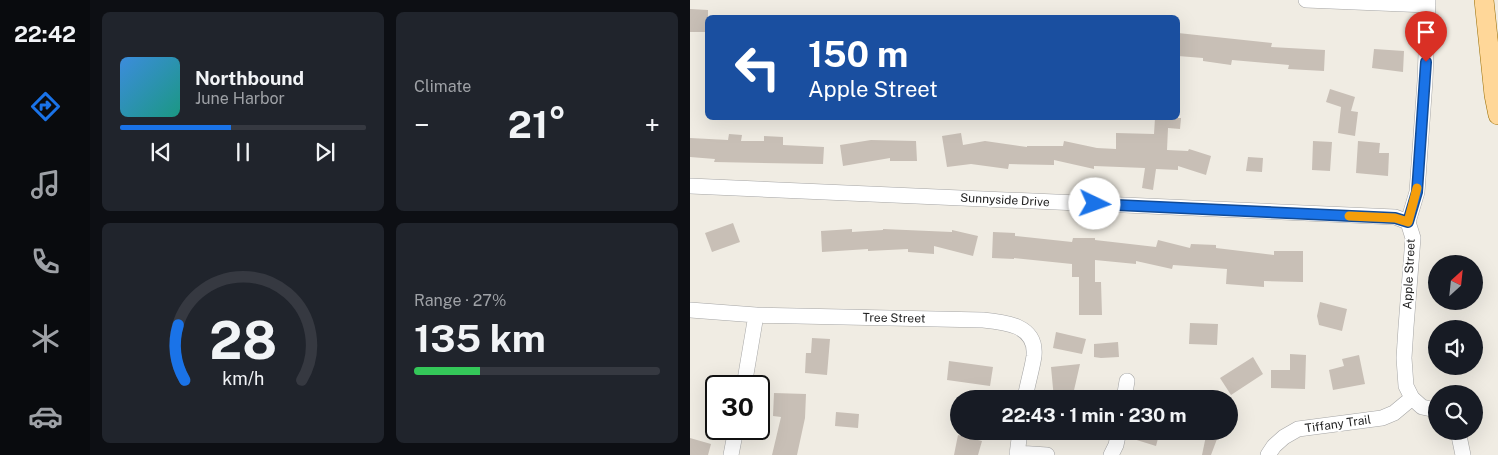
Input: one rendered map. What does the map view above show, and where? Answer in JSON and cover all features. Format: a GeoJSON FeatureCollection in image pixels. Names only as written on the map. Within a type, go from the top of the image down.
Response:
{"type":"FeatureCollection","features":[{"type":"Feature","properties":{"kind":"main road"},"geometry":{"type":"LineString","coordinates":[[1484,0],[1498,116]]}},
{"type":"Feature","properties":{"kind":"street"},"geometry":{"type":"LineString","coordinates":[[1306,0],[1428,2]]}},
{"type":"Feature","properties":{"kind":"street","name":"Apple Street"},"geometry":{"type":"LineString","coordinates":[[1412,398],[1406,386],[1404,358],[1413,238],[1408,222],[1417,192],[1425,81],[1428,2]]}},
{"type":"Feature","properties":{"kind":"street","name":"Sunnyside Drive"},"geometry":{"type":"LineString","coordinates":[[690,186],[1395,218],[1408,222]]}},
{"type":"Feature","properties":{"kind":"street","name":"Tree Street"},"geometry":{"type":"LineString","coordinates":[[690,310],[756,315],[983,320],[1009,324],[1025,330],[1032,342],[1034,355],[1027,390]]}},
{"type":"Feature","properties":{"kind":"street"},"geometry":{"type":"LineString","coordinates":[[746,375],[756,315]]}},
{"type":"Feature","properties":{"kind":"street"},"geometry":{"type":"LineString","coordinates":[[1126,390],[1127,381]]}},
{"type":"Feature","properties":{"kind":"street"},"geometry":{"type":"LineString","coordinates":[[1412,398],[1422,407],[1428,408]]}},
{"type":"Feature","properties":{"kind":"street","name":"Tiffany Trail"},"geometry":{"type":"LineString","coordinates":[[1268,455],[1284,437],[1298,429],[1382,418],[1394,413],[1412,398]]}},
{"type":"Feature","properties":{"kind":"street"},"geometry":{"type":"LineString","coordinates":[[731,455],[734,440]]}},
{"type":"Feature","properties":{"kind":"street"},"geometry":{"type":"LineString","coordinates":[[1019,440],[1017,454],[1047,455]]}},
{"type":"Feature","properties":{"kind":"street"},"geometry":{"type":"LineString","coordinates":[[1111,455],[1117,440]]}},
{"type":"Feature","properties":{"kind":"street"},"geometry":{"type":"LineString","coordinates":[[1460,440],[1463,455]]}},
{"type":"Feature","properties":{"kind":"building"},"geometry":{"type":"Polygon","coordinates":[[[690,9],[708,10],[708,15],[705,15],[705,32],[690,32],[690,9]]]}},
{"type":"Feature","properties":{"kind":"building"},"geometry":{"type":"Polygon","coordinates":[[[1180,33],[1272,43],[1271,47],[1325,50],[1324,71],[1288,69],[1289,65],[1232,60],[1231,65],[1203,61],[1203,58],[1180,56],[1180,33]]]}},
{"type":"Feature","properties":{"kind":"building"},"geometry":{"type":"Polygon","coordinates":[[[1374,49],[1404,51],[1403,72],[1372,68],[1374,49]]]}},
{"type":"Feature","properties":{"kind":"building"},"geometry":{"type":"Polygon","coordinates":[[[1330,89],[1355,97],[1351,111],[1358,112],[1355,136],[1338,133],[1341,107],[1326,102],[1330,89]]]}},
{"type":"Feature","properties":{"kind":"building"},"geometry":{"type":"Polygon","coordinates":[[[1181,118],[1180,129],[1168,128],[1167,150],[1188,151],[1189,149],[1211,156],[1206,175],[1178,166],[1178,170],[1156,169],[1153,190],[1142,188],[1145,168],[1094,166],[1094,169],[1054,160],[1054,165],[1009,164],[1008,169],[971,164],[947,167],[942,136],[961,133],[963,145],[985,141],[1027,147],[1063,146],[1064,141],[1097,148],[1116,149],[1116,133],[1154,134],[1155,120],[1180,120],[1181,118]]]}},
{"type":"Feature","properties":{"kind":"building"},"geometry":{"type":"Polygon","coordinates":[[[729,134],[742,135],[741,141],[764,141],[764,136],[783,137],[783,145],[824,147],[823,164],[714,162],[715,159],[690,157],[690,138],[728,140],[729,134]]]}},
{"type":"Feature","properties":{"kind":"building"},"geometry":{"type":"Polygon","coordinates":[[[871,140],[916,141],[917,161],[890,161],[890,158],[843,166],[840,145],[871,140]]]}},
{"type":"Feature","properties":{"kind":"building"},"geometry":{"type":"Polygon","coordinates":[[[1313,141],[1332,142],[1330,171],[1312,170],[1313,141]]]}},
{"type":"Feature","properties":{"kind":"building"},"geometry":{"type":"Polygon","coordinates":[[[1358,141],[1380,143],[1379,153],[1389,153],[1388,176],[1356,173],[1358,141]]]}},
{"type":"Feature","properties":{"kind":"building"},"geometry":{"type":"Polygon","coordinates":[[[1248,157],[1263,158],[1262,172],[1246,171],[1248,157]]]}},
{"type":"Feature","properties":{"kind":"building"},"geometry":{"type":"Polygon","coordinates":[[[733,223],[740,242],[712,252],[705,233],[733,223]]]}},
{"type":"Feature","properties":{"kind":"building"},"geometry":{"type":"Polygon","coordinates":[[[852,229],[852,232],[883,229],[952,232],[952,230],[978,236],[973,256],[934,246],[934,254],[908,252],[908,249],[822,252],[821,231],[852,229]]]}},
{"type":"Feature","properties":{"kind":"building"},"geometry":{"type":"Polygon","coordinates":[[[993,232],[1015,233],[1015,236],[1072,242],[1073,238],[1095,238],[1095,240],[1156,247],[1158,240],[1190,248],[1191,244],[1216,245],[1216,248],[1274,255],[1274,251],[1303,251],[1303,282],[1264,281],[1264,287],[1226,284],[1227,269],[1173,265],[1172,269],[1136,261],[1136,264],[1095,260],[1095,282],[1101,282],[1102,315],[1079,315],[1079,277],[1072,277],[1072,264],[1014,258],[992,258],[993,232]]]}},
{"type":"Feature","properties":{"kind":"building"},"geometry":{"type":"Polygon","coordinates":[[[1320,302],[1347,309],[1342,331],[1319,325],[1317,316],[1320,302]]]}},
{"type":"Feature","properties":{"kind":"building"},"geometry":{"type":"Polygon","coordinates":[[[1190,323],[1218,324],[1217,345],[1189,344],[1190,323]]]}},
{"type":"Feature","properties":{"kind":"building"},"geometry":{"type":"Polygon","coordinates":[[[1056,332],[1086,339],[1082,354],[1053,348],[1056,332]]]}},
{"type":"Feature","properties":{"kind":"building"},"geometry":{"type":"Polygon","coordinates":[[[812,338],[830,339],[827,375],[805,373],[806,353],[811,353],[812,338]]]}},
{"type":"Feature","properties":{"kind":"building"},"geometry":{"type":"Polygon","coordinates":[[[1118,342],[1119,357],[1094,357],[1094,344],[1118,342]]]}},
{"type":"Feature","properties":{"kind":"building"},"geometry":{"type":"Polygon","coordinates":[[[1290,354],[1306,355],[1305,389],[1271,388],[1271,370],[1290,370],[1290,354]]]}},
{"type":"Feature","properties":{"kind":"building"},"geometry":{"type":"Polygon","coordinates":[[[1359,355],[1365,384],[1333,390],[1329,370],[1344,366],[1342,359],[1359,355]]]}},
{"type":"Feature","properties":{"kind":"building"},"geometry":{"type":"Polygon","coordinates":[[[1253,357],[1263,374],[1238,390],[1228,390],[1220,378],[1253,357]]]}},
{"type":"Feature","properties":{"kind":"building"},"geometry":{"type":"Polygon","coordinates":[[[949,361],[993,367],[990,386],[947,380],[949,361]]]}},
{"type":"Feature","properties":{"kind":"building"},"geometry":{"type":"Polygon","coordinates":[[[1080,364],[1074,390],[1053,390],[1051,367],[1080,364]]]}},
{"type":"Feature","properties":{"kind":"building"},"geometry":{"type":"Polygon","coordinates":[[[774,393],[806,394],[805,418],[797,455],[772,455],[781,417],[773,416],[774,393]]]}},
{"type":"Feature","properties":{"kind":"building"},"geometry":{"type":"Polygon","coordinates":[[[836,412],[859,414],[858,428],[835,426],[836,412]]]}},
{"type":"Feature","properties":{"kind":"building"},"geometry":{"type":"Polygon","coordinates":[[[690,438],[711,444],[708,455],[690,455],[690,438]]]}},
{"type":"Feature","properties":{"kind":"building"},"geometry":{"type":"Polygon","coordinates":[[[957,440],[982,441],[978,455],[954,455],[957,440]]]}},
{"type":"Feature","properties":{"kind":"building"},"geometry":{"type":"Polygon","coordinates":[[[1137,440],[1158,440],[1156,446],[1137,440]]]}},
{"type":"Feature","properties":{"kind":"building"},"geometry":{"type":"Polygon","coordinates":[[[1205,440],[1217,440],[1211,455],[1202,455],[1205,440]]]}},
{"type":"Feature","properties":{"kind":"slow traffic"},"geometry":{"type":"LineString","coordinates":[[1349,216],[1395,218],[1408,222],[1417,188]]}},
{"type":"Feature","properties":{"kind":"route"},"geometry":{"type":"LineString","coordinates":[[1095,204],[1395,218],[1408,222],[1417,192],[1426,62]]}}]}
